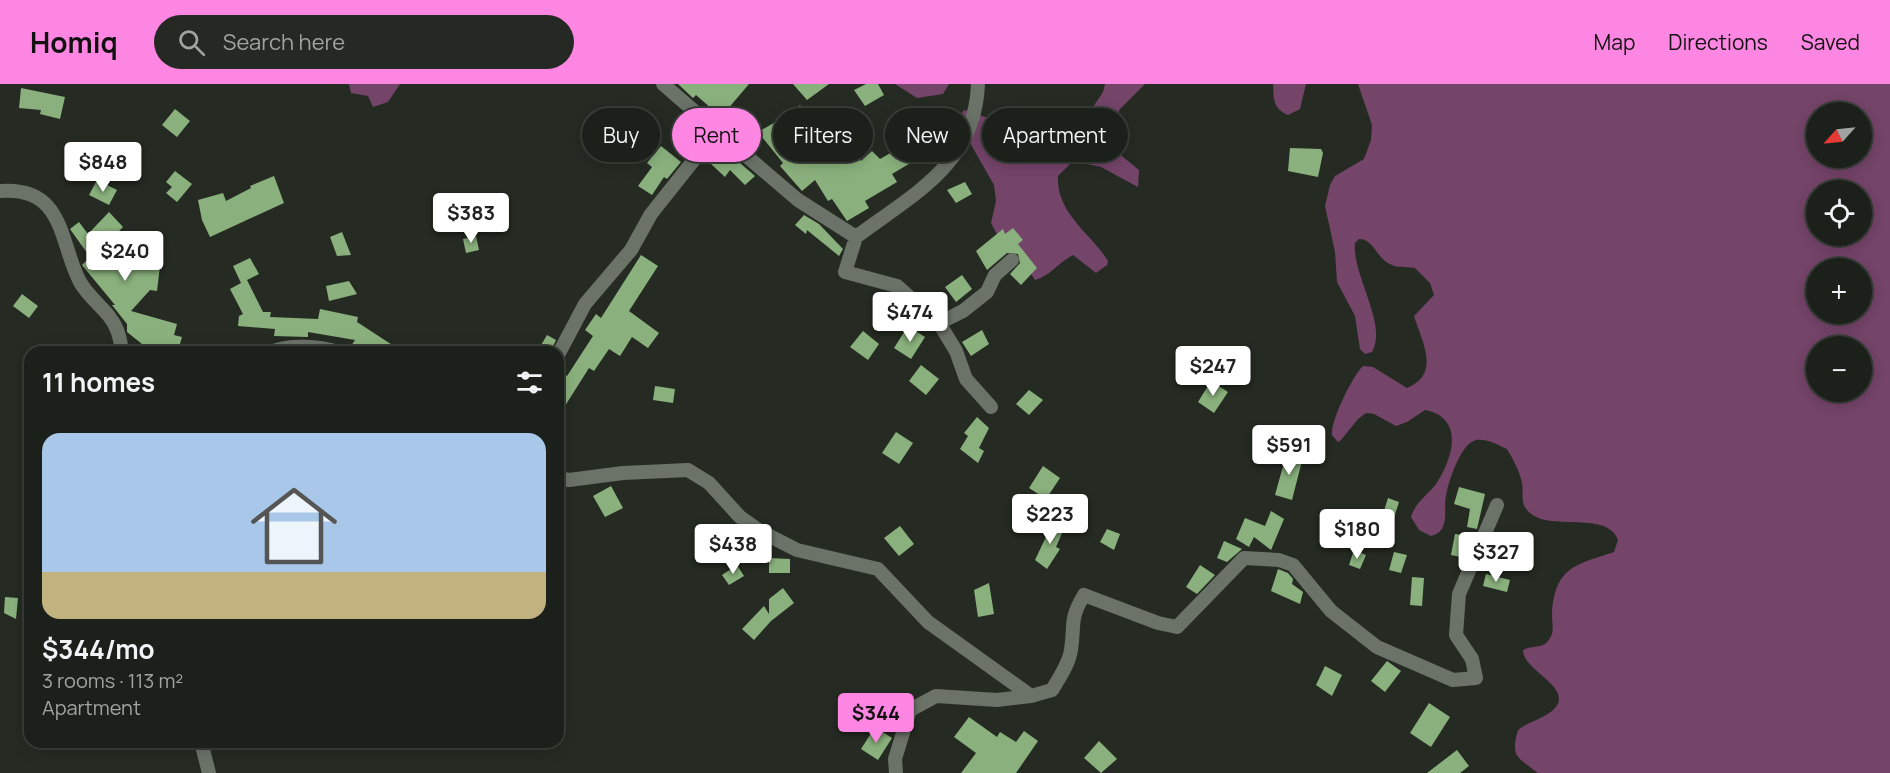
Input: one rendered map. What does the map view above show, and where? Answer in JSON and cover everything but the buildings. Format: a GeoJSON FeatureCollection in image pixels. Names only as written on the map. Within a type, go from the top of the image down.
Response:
{"type":"FeatureCollection","features":[{"type":"Feature","properties":{"kind":"street"},"geometry":{"type":"LineString","coordinates":[[663,84],[690,108]]}},
{"type":"Feature","properties":{"kind":"street"},"geometry":{"type":"LineString","coordinates":[[978,84],[977,99],[959,151],[926,186],[856,237],[845,272],[897,286],[939,323],[956,351],[966,379],[991,407]]}},
{"type":"Feature","properties":{"kind":"street"},"geometry":{"type":"LineString","coordinates":[[563,346],[585,304],[631,250],[651,214],[693,162]]}},
{"type":"Feature","properties":{"kind":"street"},"geometry":{"type":"LineString","coordinates":[[753,162],[798,200],[856,237]]}},
{"type":"Feature","properties":{"kind":"street"},"geometry":{"type":"LineString","coordinates":[[0,191],[10,190],[35,197],[53,212],[62,225],[80,282],[117,329],[121,346]]}},
{"type":"Feature","properties":{"kind":"street"},"geometry":{"type":"LineString","coordinates":[[939,323],[963,311],[987,292],[995,275],[1012,260]]}},
{"type":"Feature","properties":{"kind":"street"},"geometry":{"type":"LineString","coordinates":[[564,479],[688,470],[709,483],[740,517],[760,531],[797,550],[878,568],[928,622],[1030,696]]}},
{"type":"Feature","properties":{"kind":"street"},"geometry":{"type":"LineString","coordinates":[[896,773],[895,759],[910,710],[936,696],[997,700],[1030,696],[1052,690],[1071,653],[1073,614],[1084,596],[1158,623],[1177,627],[1244,558],[1279,560],[1293,565],[1330,611],[1377,647],[1453,680],[1476,678],[1472,659],[1456,635],[1459,594],[1497,505]]}},
{"type":"Feature","properties":{"kind":"street"},"geometry":{"type":"LineString","coordinates":[[202,748],[208,773]]}},
{"type":"Feature","properties":{"kind":"shaded area"},"geometry":{"type":"Polygon","coordinates":[[[349,84],[400,84],[388,102],[373,107],[368,96],[351,93],[349,84]]]}},
{"type":"Feature","properties":{"kind":"shaded area"},"geometry":{"type":"Polygon","coordinates":[[[895,84],[949,84],[943,94],[917,98],[895,84]]]}},
{"type":"Feature","properties":{"kind":"shaded area"},"geometry":{"type":"Polygon","coordinates":[[[1105,84],[1145,84],[1121,108],[1092,108],[1103,92],[1105,84]]]}},
{"type":"Feature","properties":{"kind":"shaded area"},"geometry":{"type":"Polygon","coordinates":[[[1273,84],[1306,84],[1300,109],[1288,115],[1279,109],[1275,102],[1273,84]]]}},
{"type":"Feature","properties":{"kind":"shaded area"},"geometry":{"type":"Polygon","coordinates":[[[1358,84],[1890,84],[1890,773],[1538,773],[1521,760],[1515,746],[1518,730],[1548,714],[1558,703],[1558,695],[1554,687],[1531,666],[1523,650],[1543,645],[1550,638],[1554,598],[1557,586],[1563,577],[1578,565],[1614,552],[1618,540],[1612,531],[1603,526],[1591,523],[1551,521],[1530,513],[1524,506],[1520,474],[1507,449],[1484,440],[1470,443],[1460,455],[1447,490],[1444,525],[1441,530],[1431,536],[1419,530],[1411,517],[1419,503],[1436,484],[1447,463],[1452,440],[1451,430],[1446,421],[1438,414],[1425,410],[1407,422],[1396,426],[1374,414],[1366,413],[1338,442],[1332,435],[1343,399],[1363,366],[1373,367],[1407,388],[1418,382],[1424,374],[1426,365],[1424,346],[1414,316],[1434,295],[1430,283],[1415,268],[1391,265],[1364,239],[1359,239],[1355,243],[1359,270],[1376,328],[1376,341],[1372,352],[1365,354],[1360,349],[1355,316],[1337,282],[1335,252],[1325,206],[1330,185],[1335,176],[1364,159],[1371,140],[1372,125],[1358,84]]]}},
{"type":"Feature","properties":{"kind":"shaded area"},"geometry":{"type":"Polygon","coordinates":[[[970,112],[982,116],[982,162],[1072,162],[1058,176],[1063,201],[1068,212],[1108,261],[1107,265],[1096,273],[1073,255],[1035,280],[1019,255],[999,238],[991,223],[996,201],[994,185],[970,143],[970,112]]]}},
{"type":"Feature","properties":{"kind":"shaded area"},"geometry":{"type":"Polygon","coordinates":[[[1128,161],[1139,170],[1138,187],[1101,167],[1078,162],[1128,161]]]}}]}
